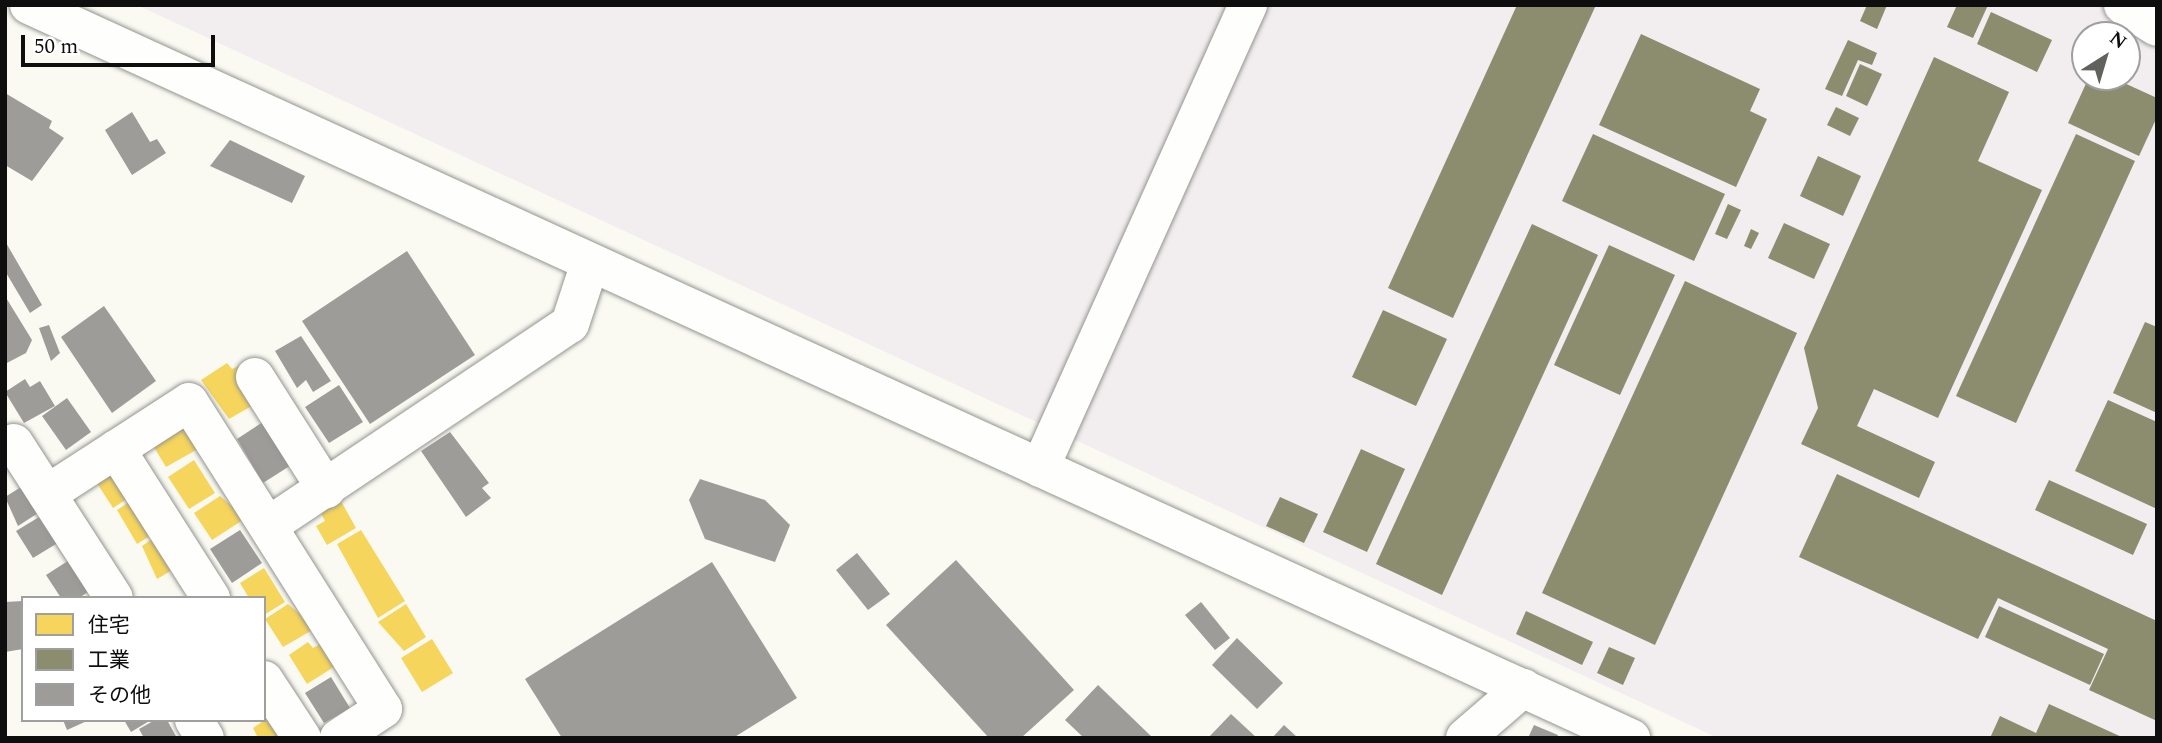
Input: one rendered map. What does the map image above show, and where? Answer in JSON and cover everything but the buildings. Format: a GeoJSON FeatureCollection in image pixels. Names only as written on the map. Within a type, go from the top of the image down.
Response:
{"type":"FeatureCollection","features":[{"type":"Feature","properties":{"kind":"street"},"geometry":{"type":"LineString","coordinates":[[29,5],[589,266],[1041,468],[1631,738]]}},
{"type":"Feature","properties":{"kind":"street"},"geometry":{"type":"LineString","coordinates":[[1041,468],[1248,5]]}},
{"type":"Feature","properties":{"kind":"street"},"geometry":{"type":"LineString","coordinates":[[2123,5],[2157,27]]}},
{"type":"Feature","properties":{"kind":"street"},"geometry":{"type":"LineString","coordinates":[[268,526],[570,324],[589,266]]}},
{"type":"Feature","properties":{"kind":"street"},"geometry":{"type":"LineString","coordinates":[[255,377],[326,489]]}},
{"type":"Feature","properties":{"kind":"street"},"geometry":{"type":"LineString","coordinates":[[47,494],[190,402],[383,709],[360,732]]}},
{"type":"Feature","properties":{"kind":"street"},"geometry":{"type":"LineString","coordinates":[[13,443],[113,596]]}},
{"type":"Feature","properties":{"kind":"street"},"geometry":{"type":"LineString","coordinates":[[116,449],[210,596]]}},
{"type":"Feature","properties":{"kind":"street"},"geometry":{"type":"LineString","coordinates":[[266,683],[302,738]]}},
{"type":"Feature","properties":{"kind":"street"},"geometry":{"type":"LineString","coordinates":[[1465,738],[1523,688]]}},
{"type":"Feature","properties":{"kind":"street"},"geometry":{"type":"LineString","coordinates":[[195,722],[205,738]]}},
{"type":"Feature","properties":{"kind":"shaded area"},"geometry":{"type":"Polygon","coordinates":[[[137,5],[2157,5],[2157,738],[1718,738],[137,5]]]}}]}
